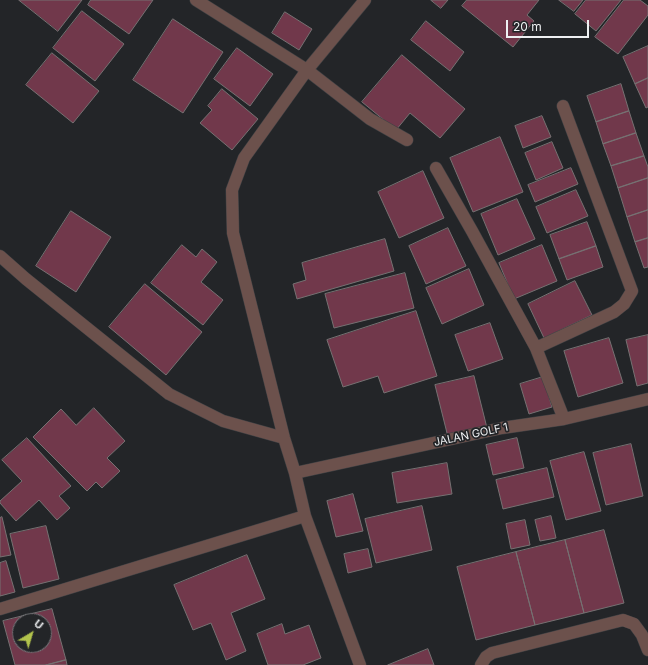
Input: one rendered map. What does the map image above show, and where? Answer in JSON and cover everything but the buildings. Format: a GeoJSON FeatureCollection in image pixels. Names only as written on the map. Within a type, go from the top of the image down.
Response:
{"type":"FeatureCollection","features":[{"type":"Feature","properties":{"kind":"street"},"geometry":{"type":"LineString","coordinates":[[196,0],[307,70],[370,119],[407,140]]}},
{"type":"Feature","properties":{"kind":"street"},"geometry":{"type":"LineString","coordinates":[[360,665],[305,516],[233,233],[232,190],[244,158],[307,70],[365,0]]}},
{"type":"Feature","properties":{"kind":"street"},"geometry":{"type":"LineString","coordinates":[[536,348],[614,312],[624,304],[632,291],[563,106]]}},
{"type":"Feature","properties":{"kind":"street"},"geometry":{"type":"LineString","coordinates":[[436,168],[536,348],[564,419]]}},
{"type":"Feature","properties":{"kind":"street"},"geometry":{"type":"LineString","coordinates":[[0,256],[26,279],[169,394],[223,421],[284,438]]}},
{"type":"Feature","properties":{"kind":"street","name":"JALAN GOLF 1"},"geometry":{"type":"LineString","coordinates":[[295,473],[502,428],[564,419],[648,399]]}},
{"type":"Feature","properties":{"kind":"street"},"geometry":{"type":"LineString","coordinates":[[0,609],[305,516]]}},
{"type":"Feature","properties":{"kind":"street"},"geometry":{"type":"LineString","coordinates":[[481,665],[486,657],[492,653],[624,620],[634,624],[642,635],[648,650]]}}]}
